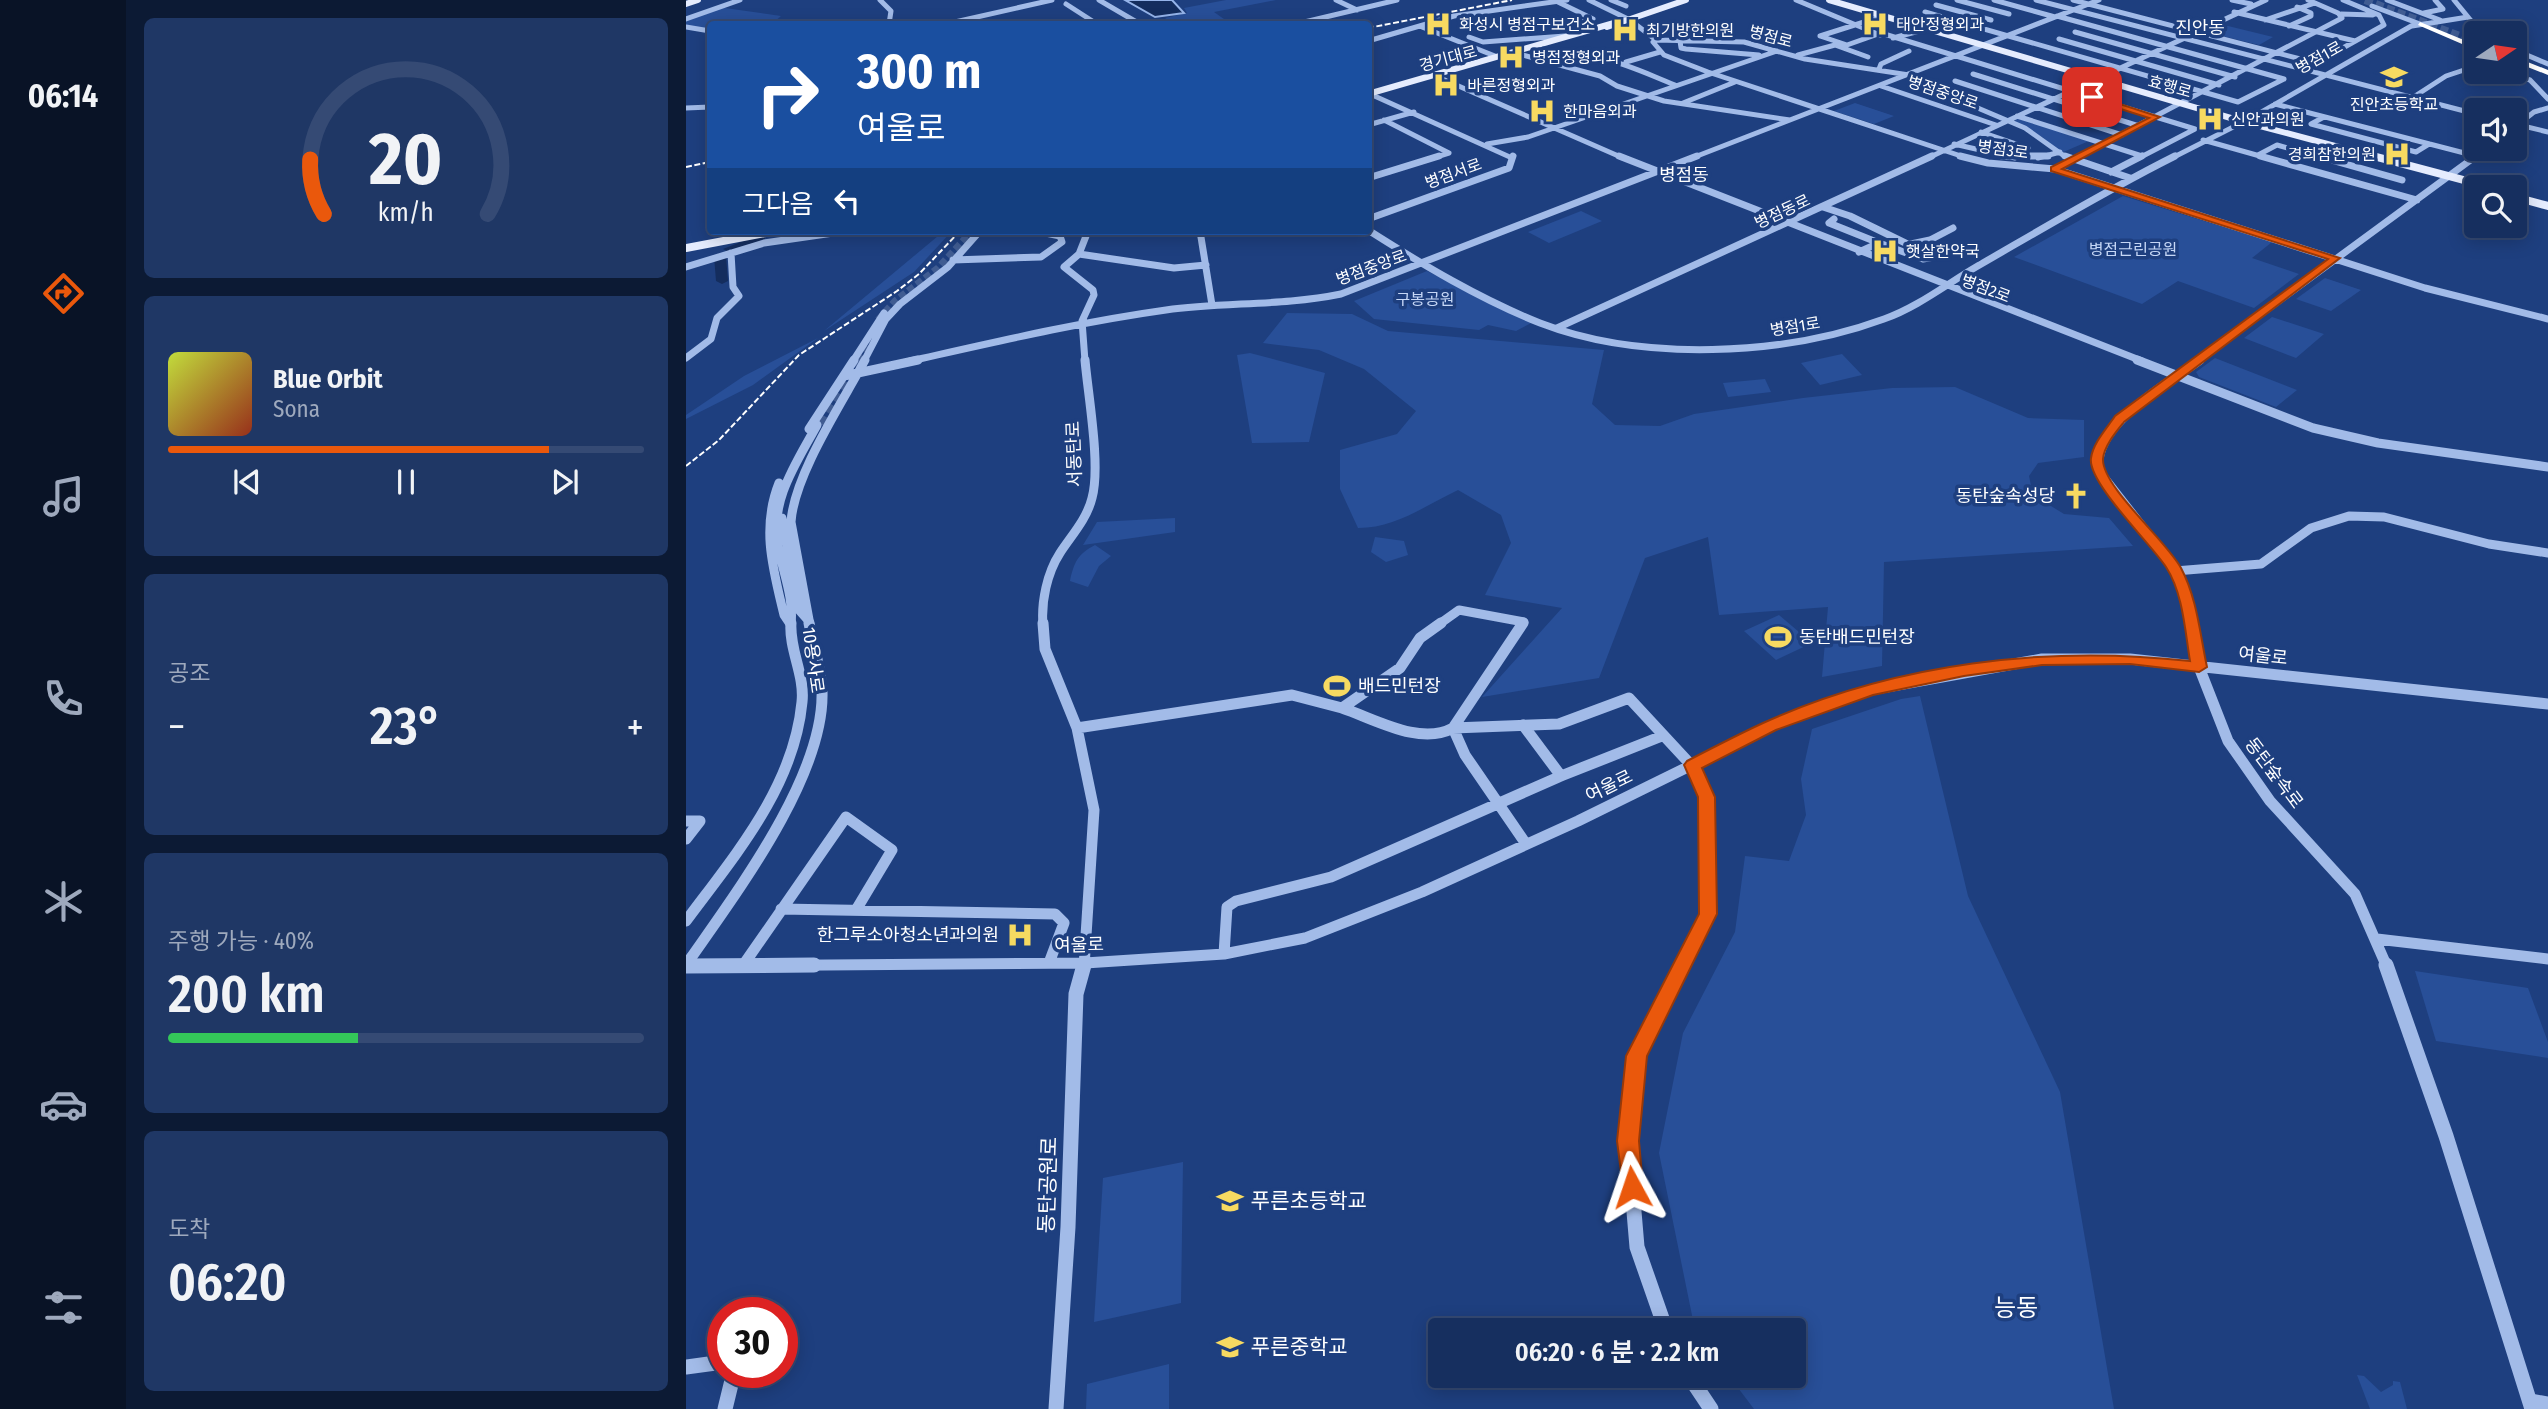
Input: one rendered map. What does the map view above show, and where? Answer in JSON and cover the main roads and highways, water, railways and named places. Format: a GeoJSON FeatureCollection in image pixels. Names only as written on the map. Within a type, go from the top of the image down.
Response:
{"type":"FeatureCollection","features":[{"type":"Feature","properties":{"kind":"highway"},"geometry":{"type":"LineString","coordinates":[[2430,22],[2464,36]]}},
{"type":"Feature","properties":{"kind":"highway"},"geometry":{"type":"LineString","coordinates":[[2440,32],[2410,27],[2440,32],[2464,40]]}},
{"type":"Feature","properties":{"kind":"highway"},"geometry":{"type":"LineString","coordinates":[[2527,62],[2548,71]]}},
{"type":"Feature","properties":{"kind":"main road"},"geometry":{"type":"LineString","coordinates":[[686,2],[697,0]]}},
{"type":"Feature","properties":{"kind":"main road"},"geometry":{"type":"LineString","coordinates":[[1628,19],[1680,0]]}},
{"type":"Feature","properties":{"kind":"main road"},"geometry":{"type":"LineString","coordinates":[[1628,19],[1686,0]]}},
{"type":"Feature","properties":{"kind":"main road","name":"효행로"},"geometry":{"type":"LineString","coordinates":[[1827,0],[2181,105],[2464,181]]}},
{"type":"Feature","properties":{"kind":"main road","name":"효행로"},"geometry":{"type":"LineString","coordinates":[[1882,16],[1983,46]]}},
{"type":"Feature","properties":{"kind":"main road","name":"경기대로"},"geometry":{"type":"LineString","coordinates":[[1372,92],[1628,19]]}},
{"type":"Feature","properties":{"kind":"main road"},"geometry":{"type":"LineString","coordinates":[[1500,56],[1519,54],[1614,23]]}},
{"type":"Feature","properties":{"kind":"main road","name":"경기대로"},"geometry":{"type":"LineString","coordinates":[[1500,56],[1614,23]]}},
{"type":"Feature","properties":{"kind":"main road","name":"효행로"},"geometry":{"type":"LineString","coordinates":[[2448,177],[2464,182]]}},
{"type":"Feature","properties":{"kind":"main road"},"geometry":{"type":"LineString","coordinates":[[2527,199],[2548,205]]}},
{"type":"Feature","properties":{"kind":"main road"},"geometry":{"type":"LineString","coordinates":[[686,245],[726,235]]}},
{"type":"Feature","properties":{"kind":"main road"},"geometry":{"type":"LineString","coordinates":[[715,238],[732,235]]}},
{"type":"Feature","properties":{"kind":"main road"},"geometry":{"type":"LineString","coordinates":[[686,245],[750,235]]}},
{"type":"Feature","properties":{"kind":"waterway"},"geometry":{"type":"LineString","coordinates":[[729,249],[761,237]]}},
{"type":"Feature","properties":{"kind":"waterway"},"geometry":{"type":"LineString","coordinates":[[720,256],[722,281]]}},
{"type":"Feature","properties":{"kind":"tunnel"},"geometry":{"type":"LineString","coordinates":[[2365,0],[2464,38]]}},
{"type":"Feature","properties":{"kind":"tunnel"},"geometry":{"type":"LineString","coordinates":[[878,320],[895,301],[938,268],[968,235]]}},
{"type":"Feature","properties":{"kind":"tunnel"},"geometry":{"type":"LineString","coordinates":[[859,361],[875,333]]}},
{"type":"Feature","properties":{"kind":"tunnel"},"geometry":{"type":"LineString","coordinates":[[822,425],[860,360]]}},
{"type":"Feature","properties":{"kind":"railway"},"geometry":{"type":"LineString","coordinates":[[1372,27],[1512,0]]}},
{"type":"Feature","properties":{"kind":"railway"},"geometry":{"type":"LineString","coordinates":[[686,167],[707,163]]}},
{"type":"Feature","properties":{"kind":"railway"},"geometry":{"type":"LineString","coordinates":[[686,466],[719,440],[799,355],[897,291],[919,274],[956,235]]}},
{"type":"Feature","properties":{"kind":"place","name":"화성시 병점구보건소"},"geometry":{"type":"Point","coordinates":[1438,24]}},
{"type":"Feature","properties":{"kind":"place","name":"태안정형외과"},"geometry":{"type":"Point","coordinates":[1875,24]}},
{"type":"Feature","properties":{"kind":"place","name":"최기방한의원"},"geometry":{"type":"Point","coordinates":[1625,30]}},
{"type":"Feature","properties":{"kind":"place","name":"병점정형외과"},"geometry":{"type":"Point","coordinates":[1511,57]}},
{"type":"Feature","properties":{"kind":"place","name":"진안초등학교"},"geometry":{"type":"Point","coordinates":[2394,77]}},
{"type":"Feature","properties":{"kind":"place","name":"바른정형외과"},"geometry":{"type":"Point","coordinates":[1446,85]}},
{"type":"Feature","properties":{"kind":"place","name":"한마음외과"},"geometry":{"type":"Point","coordinates":[1542,111]}},
{"type":"Feature","properties":{"kind":"place","name":"신안과의원"},"geometry":{"type":"Point","coordinates":[2210,119]}},
{"type":"Feature","properties":{"kind":"place","name":"경희참한의원"},"geometry":{"type":"Point","coordinates":[2397,154]}},
{"type":"Feature","properties":{"kind":"place","name":"햇살한약국"},"geometry":{"type":"Point","coordinates":[1885,251]}},
{"type":"Feature","properties":{"kind":"place","name":"동탄숲속성당"},"geometry":{"type":"Point","coordinates":[2076,496]}},
{"type":"Feature","properties":{"kind":"place","name":"동탄배드민턴장"},"geometry":{"type":"Point","coordinates":[1778,637]}},
{"type":"Feature","properties":{"kind":"place","name":"배드민턴장"},"geometry":{"type":"Point","coordinates":[1337,686]}},
{"type":"Feature","properties":{"kind":"place","name":"한그루소아청소년과의원"},"geometry":{"type":"Point","coordinates":[1020,935]}},
{"type":"Feature","properties":{"kind":"place","name":"푸른초등학교"},"geometry":{"type":"Point","coordinates":[1230,1201]}},
{"type":"Feature","properties":{"kind":"place","name":"푸른중학교"},"geometry":{"type":"Point","coordinates":[1230,1347]}},
{"type":"Feature","properties":{"kind":"district","name":"진안동"},"geometry":{"type":"Point","coordinates":[2200,28]}},
{"type":"Feature","properties":{"kind":"district","name":"병점동"},"geometry":{"type":"Point","coordinates":[1684,175]}},
{"type":"Feature","properties":{"kind":"district","name":"능동"},"geometry":{"type":"Point","coordinates":[2016,1308]}},
{"type":"Feature","properties":{"kind":"park label","name":"병점근린공원"},"geometry":{"type":"Point","coordinates":[2133,249]}},
{"type":"Feature","properties":{"kind":"park label","name":"구봉공원"},"geometry":{"type":"Point","coordinates":[1425,299]}}]}
